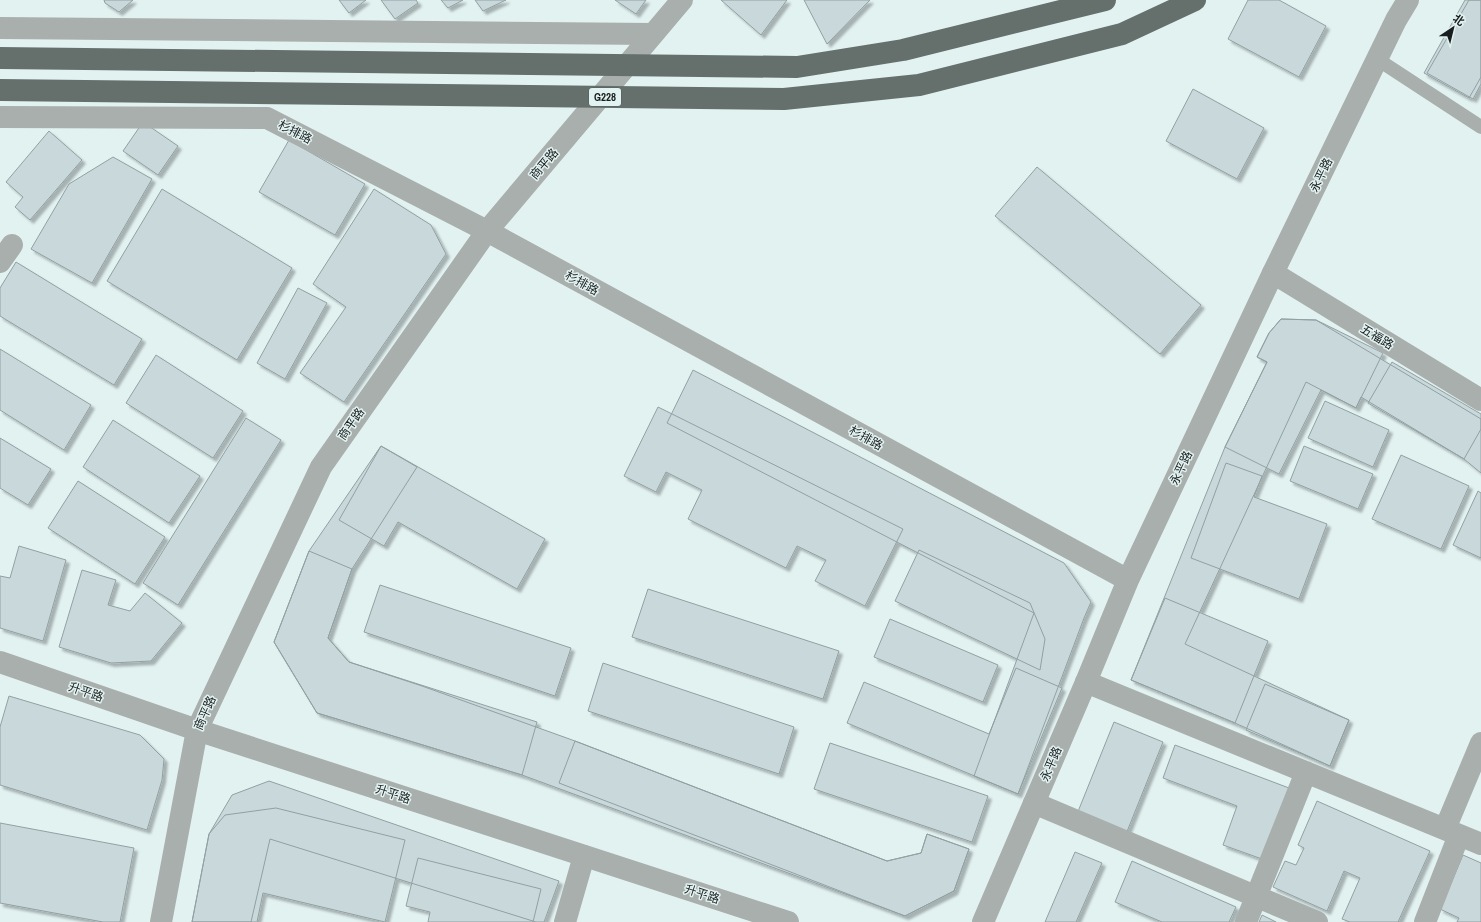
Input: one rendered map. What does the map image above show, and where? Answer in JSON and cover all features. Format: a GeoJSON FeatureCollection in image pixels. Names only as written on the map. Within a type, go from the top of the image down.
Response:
{"type":"FeatureCollection","features":[{"type":"Feature","properties":{"kind":"highway"},"geometry":{"type":"LineString","coordinates":[[0,58],[797,67],[903,50],[1105,0]]}},
{"type":"Feature","properties":{"kind":"highway","name":"G228"},"geometry":{"type":"LineString","coordinates":[[0,90],[784,99],[919,85],[1122,34],[1195,0]]}},
{"type":"Feature","properties":{"kind":"street","name":"商平路"},"geometry":{"type":"LineString","coordinates":[[161,922],[196,730],[321,467],[487,231],[682,0]]}},
{"type":"Feature","properties":{"kind":"street","name":"永平路"},"geometry":{"type":"LineString","coordinates":[[983,922],[1128,580],[1273,273],[1396,20],[1408,0]]}},
{"type":"Feature","properties":{"kind":"street"},"geometry":{"type":"LineString","coordinates":[[0,28],[653,34]]}},
{"type":"Feature","properties":{"kind":"street","name":"杉排路"},"geometry":{"type":"LineString","coordinates":[[0,117],[267,118],[487,231],[1128,580]]}},
{"type":"Feature","properties":{"kind":"street","name":"五福路"},"geometry":{"type":"LineString","coordinates":[[1273,273],[1481,400]]}},
{"type":"Feature","properties":{"kind":"street","name":"升平路"},"geometry":{"type":"LineString","coordinates":[[0,662],[196,730],[788,922]]}},
{"type":"Feature","properties":{"kind":"street"},"geometry":{"type":"LineString","coordinates":[[1086,682],[1481,844]]}},
{"type":"Feature","properties":{"kind":"street"},"geometry":{"type":"LineString","coordinates":[[1425,922],[1481,743]]}},
{"type":"Feature","properties":{"kind":"street"},"geometry":{"type":"LineString","coordinates":[[1246,922],[1306,772]]}},
{"type":"Feature","properties":{"kind":"street"},"geometry":{"type":"LineString","coordinates":[[1034,803],[1317,922]]}},
{"type":"Feature","properties":{"kind":"street"},"geometry":{"type":"LineString","coordinates":[[565,922],[584,856]]}},
{"type":"Feature","properties":{"kind":"lane"},"geometry":{"type":"LineString","coordinates":[[1377,59],[1481,127]]}},
{"type":"Feature","properties":{"kind":"building"},"geometry":{"type":"Polygon","coordinates":[[[104,0],[133,0],[119,12],[105,3],[104,0]]]}},
{"type":"Feature","properties":{"kind":"building"},"geometry":{"type":"Polygon","coordinates":[[[339,0],[366,0],[349,13],[339,0]]]}},
{"type":"Feature","properties":{"kind":"building"},"geometry":{"type":"Polygon","coordinates":[[[381,0],[416,0],[418,3],[395,19],[381,0]]]}},
{"type":"Feature","properties":{"kind":"building"},"geometry":{"type":"Polygon","coordinates":[[[441,0],[463,0],[448,8],[441,0]]]}},
{"type":"Feature","properties":{"kind":"building"},"geometry":{"type":"Polygon","coordinates":[[[475,0],[506,0],[483,11],[475,0]]]}},
{"type":"Feature","properties":{"kind":"building"},"geometry":{"type":"Polygon","coordinates":[[[615,0],[646,0],[636,14],[615,0]]]}},
{"type":"Feature","properties":{"kind":"building"},"geometry":{"type":"Polygon","coordinates":[[[721,0],[787,0],[761,35],[721,0]]]}},
{"type":"Feature","properties":{"kind":"building"},"geometry":{"type":"Polygon","coordinates":[[[804,0],[870,0],[827,44],[804,0]]]}},
{"type":"Feature","properties":{"kind":"building"},"geometry":{"type":"Polygon","coordinates":[[[1248,0],[1279,0],[1326,26],[1299,77],[1228,39],[1248,0]]]}},
{"type":"Feature","properties":{"kind":"building"},"geometry":{"type":"Polygon","coordinates":[[[1465,0],[1481,0],[1481,77],[1469,98],[1424,73],[1465,0]]]}},
{"type":"Feature","properties":{"kind":"building"},"geometry":{"type":"Polygon","coordinates":[[[1469,0],[1481,0],[1481,84],[1473,99],[1427,73],[1469,0]]]}},
{"type":"Feature","properties":{"kind":"building"},"geometry":{"type":"Polygon","coordinates":[[[1193,89],[1264,128],[1237,179],[1166,141],[1193,89]]]}},
{"type":"Feature","properties":{"kind":"building"},"geometry":{"type":"Polygon","coordinates":[[[143,122],[178,146],[158,175],[123,151],[143,122]]]}},
{"type":"Feature","properties":{"kind":"building"},"geometry":{"type":"Polygon","coordinates":[[[49,131],[82,160],[30,220],[15,207],[23,197],[6,182],[49,131]]]}},
{"type":"Feature","properties":{"kind":"building"},"geometry":{"type":"Polygon","coordinates":[[[289,140],[365,184],[335,235],[259,192],[289,140]]]}},
{"type":"Feature","properties":{"kind":"building"},"geometry":{"type":"Polygon","coordinates":[[[113,157],[152,179],[92,283],[31,249],[69,184],[113,157]]]}},
{"type":"Feature","properties":{"kind":"building"},"geometry":{"type":"Polygon","coordinates":[[[1037,167],[1201,305],[1160,354],[995,216],[1037,167]]]}},
{"type":"Feature","properties":{"kind":"building"},"geometry":{"type":"Polygon","coordinates":[[[162,189],[292,268],[237,360],[107,281],[162,189]]]}},
{"type":"Feature","properties":{"kind":"building"},"geometry":{"type":"Polygon","coordinates":[[[374,189],[431,225],[446,254],[344,402],[300,373],[346,307],[313,284],[374,189]]]}},
{"type":"Feature","properties":{"kind":"building"},"geometry":{"type":"Polygon","coordinates":[[[16,262],[142,339],[114,385],[0,316],[0,288],[16,262]]]}},
{"type":"Feature","properties":{"kind":"building"},"geometry":{"type":"Polygon","coordinates":[[[298,288],[327,303],[285,379],[257,363],[298,288]]]}},
{"type":"Feature","properties":{"kind":"building"},"geometry":{"type":"Polygon","coordinates":[[[1281,319],[1316,320],[1383,353],[1356,408],[1321,390],[1279,474],[1225,447],[1267,362],[1257,357],[1269,333],[1281,319]]]}},
{"type":"Feature","properties":{"kind":"building"},"geometry":{"type":"Polygon","coordinates":[[[1281,319],[1316,320],[1481,419],[1481,473],[1464,459],[1361,397],[1356,408],[1306,382],[1185,644],[1349,720],[1330,766],[1235,723],[1131,680],[1225,447],[1267,362],[1257,357],[1269,333],[1281,319]]]}},
{"type":"Feature","properties":{"kind":"building"},"geometry":{"type":"Polygon","coordinates":[[[0,349],[91,405],[64,450],[0,410],[0,349]]]}},
{"type":"Feature","properties":{"kind":"building"},"geometry":{"type":"Polygon","coordinates":[[[156,355],[243,411],[213,458],[126,403],[156,355]]]}},
{"type":"Feature","properties":{"kind":"building"},"geometry":{"type":"Polygon","coordinates":[[[1392,362],[1481,414],[1481,429],[1464,459],[1368,403],[1392,362]]]}},
{"type":"Feature","properties":{"kind":"building"},"geometry":{"type":"Polygon","coordinates":[[[693,370],[1064,563],[1091,602],[1018,794],[974,776],[1034,613],[667,423],[693,370]]]}},
{"type":"Feature","properties":{"kind":"building"},"geometry":{"type":"Polygon","coordinates":[[[1325,401],[1389,430],[1373,467],[1308,438],[1325,401]]]}},
{"type":"Feature","properties":{"kind":"building"},"geometry":{"type":"Polygon","coordinates":[[[658,407],[903,529],[865,606],[815,581],[826,560],[797,546],[786,568],[688,519],[702,490],[666,472],[656,492],[624,476],[658,407]]]}},
{"type":"Feature","properties":{"kind":"building"},"geometry":{"type":"Polygon","coordinates":[[[246,418],[281,440],[178,605],[143,583],[246,418]]]}},
{"type":"Feature","properties":{"kind":"building"},"geometry":{"type":"Polygon","coordinates":[[[113,420],[200,476],[169,523],[83,467],[113,420]]]}},
{"type":"Feature","properties":{"kind":"building"},"geometry":{"type":"Polygon","coordinates":[[[0,438],[51,469],[28,505],[0,488],[0,438]]]}},
{"type":"Feature","properties":{"kind":"building"},"geometry":{"type":"Polygon","coordinates":[[[381,446],[545,539],[517,589],[398,522],[384,546],[339,520],[381,446]]]}},
{"type":"Feature","properties":{"kind":"building"},"geometry":{"type":"Polygon","coordinates":[[[381,446],[417,467],[352,569],[328,638],[349,662],[422,686],[575,741],[887,861],[921,853],[927,834],[969,849],[954,891],[905,916],[522,775],[317,713],[274,642],[309,551],[381,446]]]}},
{"type":"Feature","properties":{"kind":"building"},"geometry":{"type":"Polygon","coordinates":[[[1304,446],[1373,474],[1358,509],[1290,481],[1304,446]]]}},
{"type":"Feature","properties":{"kind":"building"},"geometry":{"type":"Polygon","coordinates":[[[1401,455],[1469,486],[1441,549],[1372,519],[1401,455]]]}},
{"type":"Feature","properties":{"kind":"building"},"geometry":{"type":"Polygon","coordinates":[[[1226,463],[1262,476],[1254,497],[1327,524],[1299,599],[1191,558],[1226,463]]]}},
{"type":"Feature","properties":{"kind":"building"},"geometry":{"type":"Polygon","coordinates":[[[78,481],[165,537],[135,584],[48,528],[78,481]]]}},
{"type":"Feature","properties":{"kind":"building"},"geometry":{"type":"Polygon","coordinates":[[[1478,491],[1481,493],[1481,558],[1453,545],[1478,491]]]}},
{"type":"Feature","properties":{"kind":"building"},"geometry":{"type":"Polygon","coordinates":[[[19,546],[66,560],[43,641],[0,628],[0,576],[10,578],[19,546]]]}},
{"type":"Feature","properties":{"kind":"building"},"geometry":{"type":"Polygon","coordinates":[[[919,550],[1030,603],[1045,639],[1040,670],[895,601],[919,550]]]}},
{"type":"Feature","properties":{"kind":"building"},"geometry":{"type":"Polygon","coordinates":[[[309,551],[352,569],[328,638],[349,662],[537,722],[522,775],[317,713],[274,642],[309,551]]]}},
{"type":"Feature","properties":{"kind":"building"},"geometry":{"type":"Polygon","coordinates":[[[82,570],[116,580],[108,605],[130,611],[145,593],[182,623],[151,661],[111,663],[59,647],[82,570]]]}},
{"type":"Feature","properties":{"kind":"building"},"geometry":{"type":"Polygon","coordinates":[[[380,585],[571,648],[555,696],[364,632],[380,585]]]}},
{"type":"Feature","properties":{"kind":"building"},"geometry":{"type":"Polygon","coordinates":[[[648,589],[839,651],[823,699],[632,637],[648,589]]]}},
{"type":"Feature","properties":{"kind":"building"},"geometry":{"type":"Polygon","coordinates":[[[1165,598],[1268,641],[1235,723],[1131,680],[1165,598]]]}},
{"type":"Feature","properties":{"kind":"building"},"geometry":{"type":"Polygon","coordinates":[[[890,619],[998,665],[983,702],[874,657],[890,619]]]}},
{"type":"Feature","properties":{"kind":"building"},"geometry":{"type":"Polygon","coordinates":[[[603,663],[794,727],[779,774],[588,711],[603,663]]]}},
{"type":"Feature","properties":{"kind":"building"},"geometry":{"type":"Polygon","coordinates":[[[1016,668],[1062,688],[1018,794],[847,723],[864,682],[989,734],[1016,668]]]}},
{"type":"Feature","properties":{"kind":"building"},"geometry":{"type":"Polygon","coordinates":[[[1265,684],[1349,720],[1330,766],[1246,730],[1265,684]]]}},
{"type":"Feature","properties":{"kind":"building"},"geometry":{"type":"Polygon","coordinates":[[[9,696],[140,735],[164,759],[162,780],[147,830],[0,785],[0,727],[9,696]]]}},
{"type":"Feature","properties":{"kind":"building"},"geometry":{"type":"Polygon","coordinates":[[[1114,722],[1163,742],[1126,834],[1077,814],[1114,722]]]}},
{"type":"Feature","properties":{"kind":"building"},"geometry":{"type":"Polygon","coordinates":[[[575,741],[887,861],[921,853],[927,834],[969,849],[954,891],[905,916],[559,783],[575,741]]]}},
{"type":"Feature","properties":{"kind":"building"},"geometry":{"type":"Polygon","coordinates":[[[830,743],[988,796],[972,842],[814,789],[830,743]]]}},
{"type":"Feature","properties":{"kind":"building"},"geometry":{"type":"Polygon","coordinates":[[[1175,745],[1289,788],[1262,859],[1223,845],[1237,806],[1163,778],[1175,745]]]}},
{"type":"Feature","properties":{"kind":"building"},"geometry":{"type":"Polygon","coordinates":[[[269,781],[559,881],[544,922],[536,922],[270,839],[251,922],[192,922],[209,834],[232,795],[269,781]]]}},
{"type":"Feature","properties":{"kind":"building"},"geometry":{"type":"Polygon","coordinates":[[[1317,801],[1430,851],[1398,922],[1350,922],[1342,919],[1360,878],[1344,871],[1327,911],[1273,887],[1285,861],[1296,865],[1304,848],[1298,845],[1317,801]]]}},
{"type":"Feature","properties":{"kind":"building"},"geometry":{"type":"Polygon","coordinates":[[[276,808],[405,840],[385,922],[263,893],[257,922],[192,922],[209,834],[225,815],[276,808]]]}},
{"type":"Feature","properties":{"kind":"building"},"geometry":{"type":"Polygon","coordinates":[[[0,823],[134,848],[120,922],[103,922],[0,903],[0,823]]]}},
{"type":"Feature","properties":{"kind":"building"},"geometry":{"type":"Polygon","coordinates":[[[1075,852],[1102,863],[1076,922],[1045,922],[1075,852]]]}},
{"type":"Feature","properties":{"kind":"building"},"geometry":{"type":"Polygon","coordinates":[[[1463,855],[1481,863],[1481,922],[1457,922],[1459,918],[1440,909],[1463,855]]]}},
{"type":"Feature","properties":{"kind":"building"},"geometry":{"type":"Polygon","coordinates":[[[418,858],[541,889],[533,922],[428,922],[430,912],[406,906],[418,858]]]}},
{"type":"Feature","properties":{"kind":"building"},"geometry":{"type":"Polygon","coordinates":[[[1132,861],[1236,907],[1229,922],[1162,922],[1115,902],[1132,861]]]}},
{"type":"Feature","properties":{"kind":"building"},"geometry":{"type":"Polygon","coordinates":[[[1262,915],[1276,922],[1259,922],[1262,915]]]}}]}
